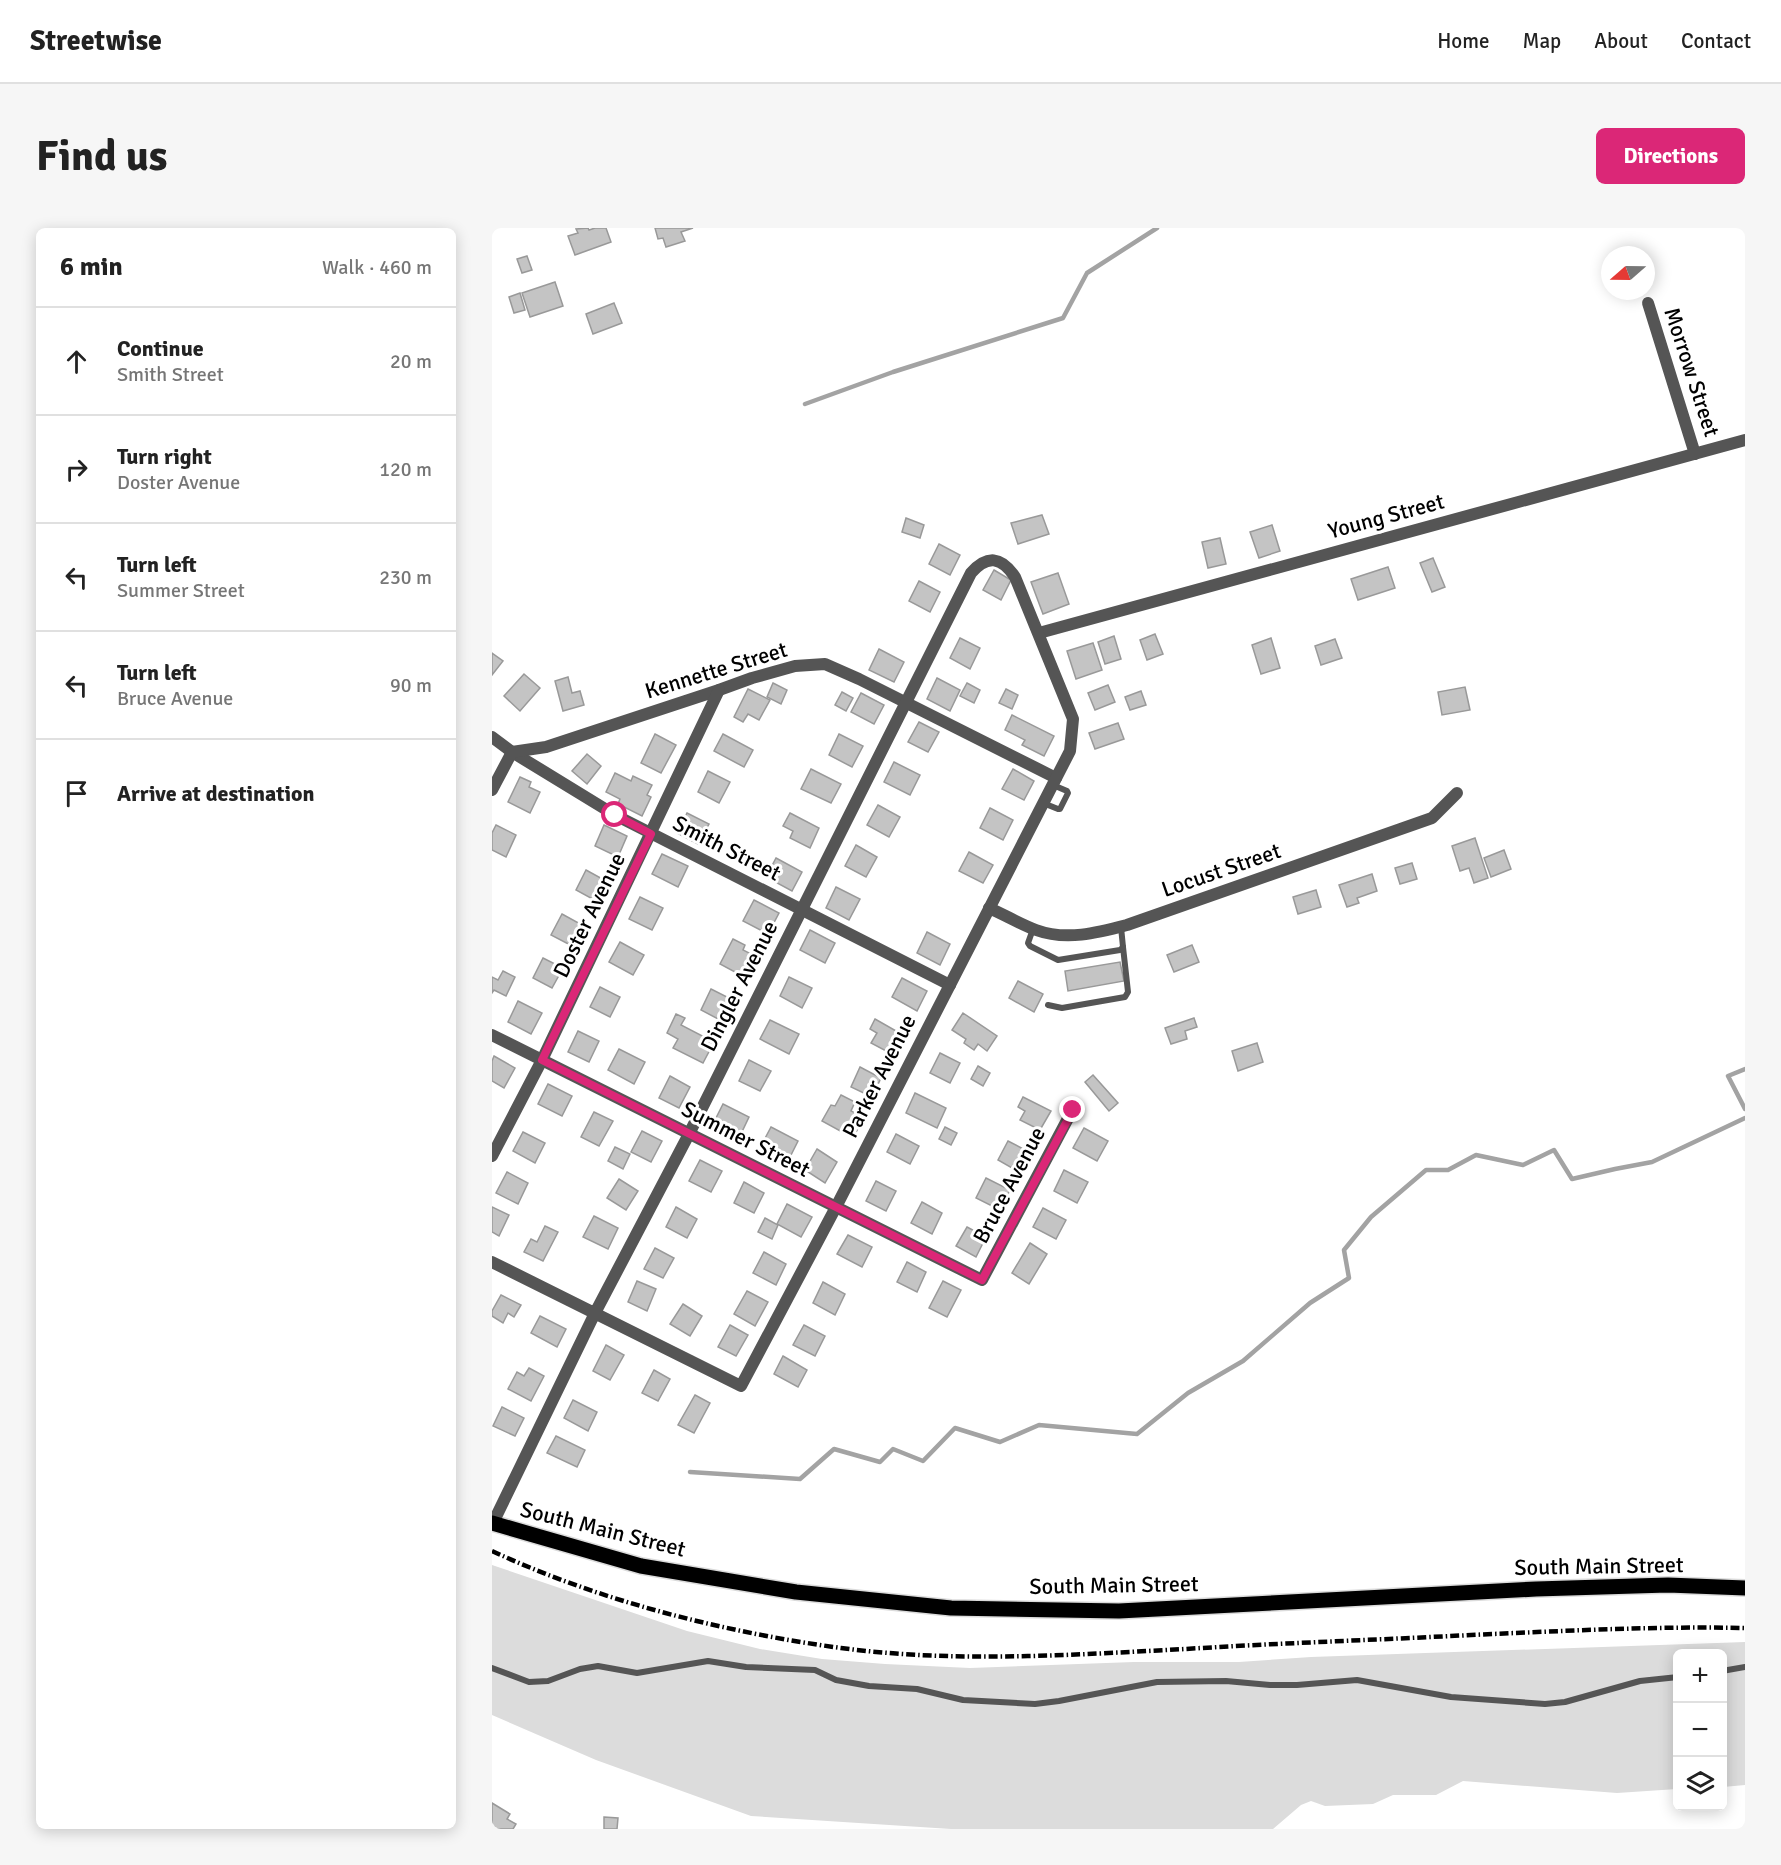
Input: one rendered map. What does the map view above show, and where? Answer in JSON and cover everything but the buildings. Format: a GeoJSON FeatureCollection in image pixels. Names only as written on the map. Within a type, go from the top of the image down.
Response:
{"type":"FeatureCollection","features":[{"type":"Feature","properties":{"kind":"main road","name":"South Main Street"},"geometry":{"type":"LineString","coordinates":[[493,1523],[641,1566],[796,1592],[951,1608],[1119,1611],[1536,1589],[1668,1585],[1745,1588]]}},
{"type":"Feature","properties":{"kind":"street","name":"Morrow Street"},"geometry":{"type":"LineString","coordinates":[[1648,303],[1695,454]]}},
{"type":"Feature","properties":{"kind":"street","name":"Young Street"},"geometry":{"type":"LineString","coordinates":[[1039,633],[1745,440]]}},
{"type":"Feature","properties":{"kind":"street","name":"Dingler Avenue"},"geometry":{"type":"LineString","coordinates":[[493,1523],[595,1314],[689,1134],[971,573],[980,563],[994,560],[1007,565],[1015,577],[1039,633]]}},
{"type":"Feature","properties":{"kind":"street","name":"Parker Avenue"},"geometry":{"type":"LineString","coordinates":[[595,1314],[741,1386],[836,1207],[1070,751],[1073,719],[1039,633]]}},
{"type":"Feature","properties":{"kind":"street","name":"Kennette Street"},"geometry":{"type":"LineString","coordinates":[[512,752],[546,747],[752,678],[795,666],[825,664],[906,702],[1054,782]]}},
{"type":"Feature","properties":{"kind":"street","name":"Doster Avenue"},"geometry":{"type":"LineString","coordinates":[[492,1156],[542,1060],[719,690]]}},
{"type":"Feature","properties":{"kind":"street","name":"Smith Street"},"geometry":{"type":"LineString","coordinates":[[492,737],[512,752],[615,815],[950,985]]}},
{"type":"Feature","properties":{"kind":"street"},"geometry":{"type":"LineString","coordinates":[[492,790],[512,752]]}},
{"type":"Feature","properties":{"kind":"street","name":"Locust Street"},"geometry":{"type":"LineString","coordinates":[[989,908],[1033,928],[1062,936],[1094,934],[1121,927],[1432,818],[1457,793]]}},
{"type":"Feature","properties":{"kind":"street","name":"Summer Street"},"geometry":{"type":"LineString","coordinates":[[492,1035],[982,1280]]}},
{"type":"Feature","properties":{"kind":"street","name":"Bruce Avenue"},"geometry":{"type":"LineString","coordinates":[[982,1280],[1073,1110]]}},
{"type":"Feature","properties":{"kind":"street"},"geometry":{"type":"LineString","coordinates":[[492,1262],[595,1314]]}},
{"type":"Feature","properties":{"kind":"lane"},"geometry":{"type":"LineString","coordinates":[[1043,803],[1060,809],[1068,793],[1054,782]]}},
{"type":"Feature","properties":{"kind":"lane"},"geometry":{"type":"LineString","coordinates":[[1048,1005],[1062,1008],[1125,997],[1128,992],[1121,927]]}},
{"type":"Feature","properties":{"kind":"lane"},"geometry":{"type":"LineString","coordinates":[[1033,928],[1028,942],[1030,946],[1058,960],[1120,950],[1123,947]]}},
{"type":"Feature","properties":{"kind":"lane"},"geometry":{"type":"LineString","coordinates":[[492,1668],[529,1682],[548,1682],[598,1666],[637,1673],[708,1661],[746,1667],[815,1670],[836,1680],[869,1686],[917,1689],[963,1700],[1035,1704],[1069,1700],[1157,1682],[1226,1681],[1288,1685],[1357,1680],[1441,1696],[1545,1704],[1565,1702],[1640,1681],[1673,1677]]}},
{"type":"Feature","properties":{"kind":"lane"},"geometry":{"type":"LineString","coordinates":[[1727,1670],[1745,1667]]}},
{"type":"Feature","properties":{"kind":"shaded area"},"geometry":{"type":"Polygon","coordinates":[[[492,1565],[687,1631],[760,1649],[822,1659],[885,1664],[970,1668],[1134,1662],[1239,1662],[1311,1657],[1745,1642],[1745,1785],[1727,1787],[1727,1649],[1673,1649],[1673,1789],[1617,1793],[1463,1781],[1436,1795],[1393,1795],[1373,1804],[1325,1806],[1311,1801],[1301,1805],[1273,1829],[951,1829],[751,1816],[596,1760],[492,1715],[492,1565]]]}},
{"type":"Feature","properties":{"kind":"waterway"},"geometry":{"type":"LineString","coordinates":[[805,404],[893,372],[1063,318],[1087,273],[1157,228]]}},
{"type":"Feature","properties":{"kind":"waterway"},"geometry":{"type":"LineString","coordinates":[[1745,1069],[1728,1076],[1745,1109]]}},
{"type":"Feature","properties":{"kind":"waterway"},"geometry":{"type":"LineString","coordinates":[[690,1472],[800,1479],[834,1449],[880,1462],[893,1449],[923,1461],[955,1428],[1000,1442],[1039,1425],[1137,1434],[1188,1393],[1243,1361],[1310,1303],[1349,1278],[1344,1250],[1371,1217],[1426,1170],[1448,1170],[1476,1155],[1523,1165],[1554,1150],[1572,1179],[1652,1162],[1745,1118]]}},
{"type":"Feature","properties":{"kind":"railway"},"geometry":{"type":"LineString","coordinates":[[492,1551],[576,1585],[663,1612],[752,1633],[884,1653],[970,1656],[1056,1655],[1574,1630],[1745,1628]]}},
{"type":"Feature","properties":{"kind":"route"},"geometry":{"type":"LineString","coordinates":[[615,815],[651,834],[542,1060],[982,1280],[1073,1110]]}}]}
